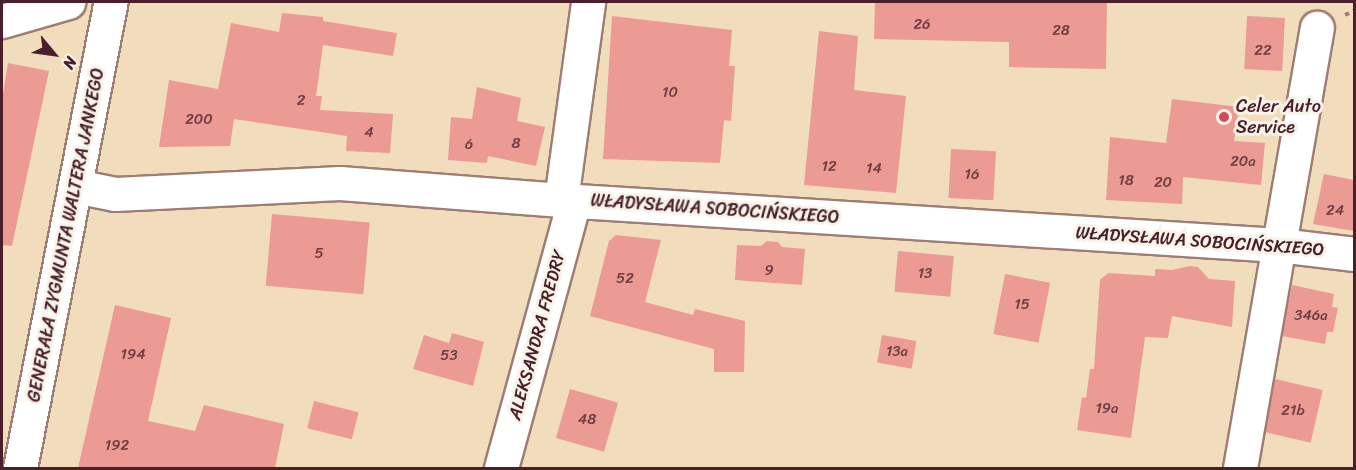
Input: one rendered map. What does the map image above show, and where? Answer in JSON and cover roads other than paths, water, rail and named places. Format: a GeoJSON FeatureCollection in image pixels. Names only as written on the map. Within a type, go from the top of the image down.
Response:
{"type":"FeatureCollection","features":[{"type":"Feature","properties":{"kind":"street"},"geometry":{"type":"LineString","coordinates":[[2,21],[68,2]]}},
{"type":"Feature","properties":{"kind":"street","name":"GENERAŁA ZYGMUNTA WALTERA JANKEGO"},"geometry":{"type":"LineString","coordinates":[[20,468],[75,186],[107,2]]}},
{"type":"Feature","properties":{"kind":"street","name":"ALEKSANDRA FREDRY"},"geometry":{"type":"LineString","coordinates":[[501,468],[568,200],[588,2]]}},
{"type":"Feature","properties":{"kind":"street"},"geometry":{"type":"LineString","coordinates":[[1240,468],[1317,28]]}},
{"type":"Feature","properties":{"kind":"street","name":"WŁADYSŁAWA SOBOCIŃSKIEGO"},"geometry":{"type":"LineString","coordinates":[[75,186],[115,194],[340,183],[568,200],[1279,245],[1354,254]]}},
{"type":"Feature","properties":{"kind":"place","name":"Celer Auto Service"},"geometry":{"type":"Point","coordinates":[1224,117]}}]}
